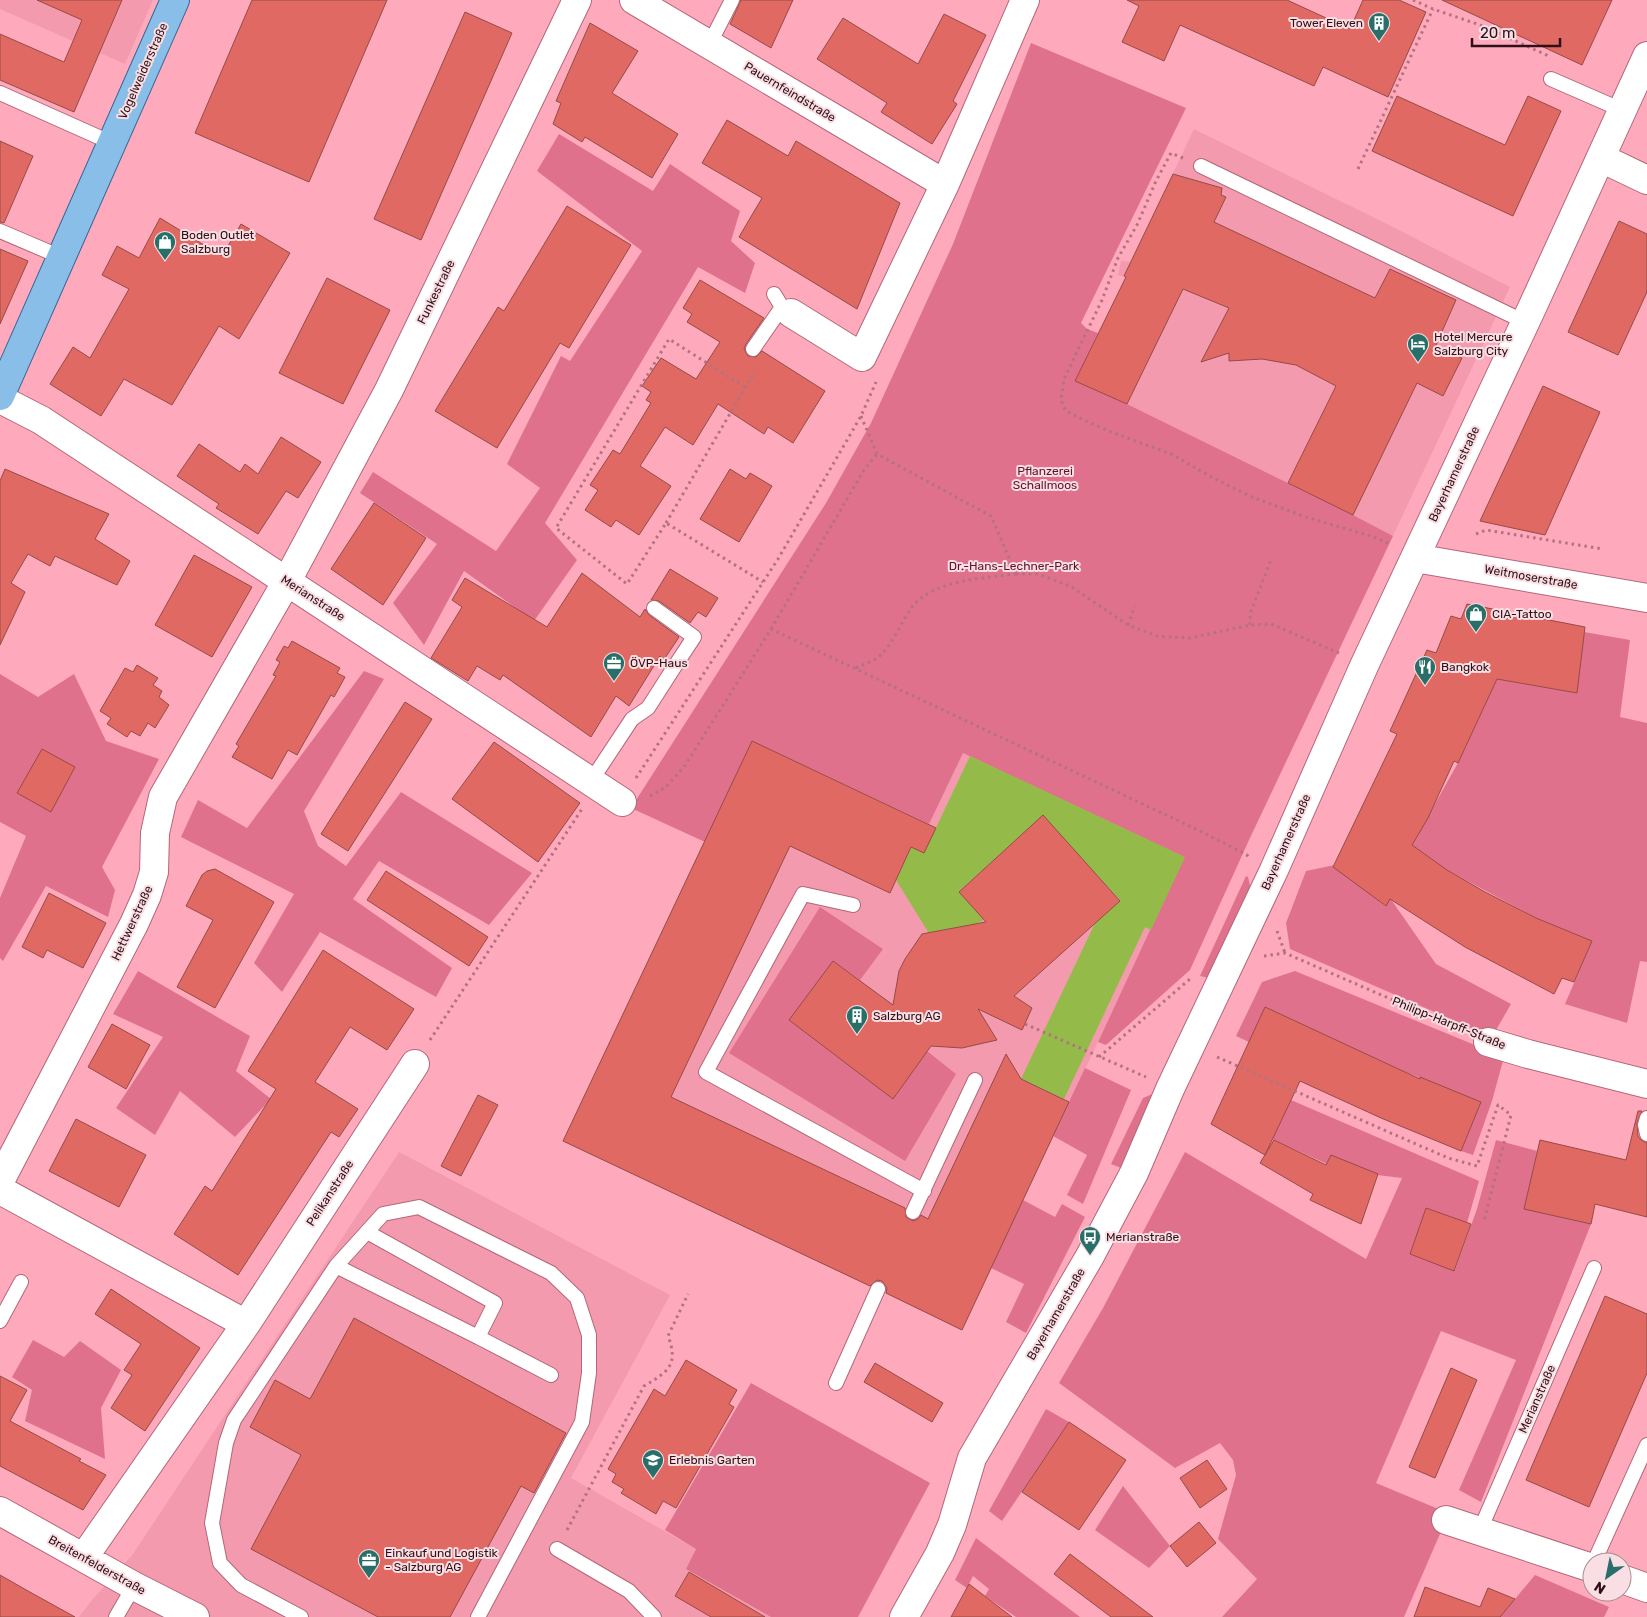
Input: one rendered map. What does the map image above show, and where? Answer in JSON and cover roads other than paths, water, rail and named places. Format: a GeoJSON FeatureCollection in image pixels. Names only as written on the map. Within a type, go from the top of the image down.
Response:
{"type":"FeatureCollection","features":[{"type":"Feature","properties":{"kind":"main road","name":"Vogelweiderstraße"},"geometry":{"type":"LineString","coordinates":[[0,398],[175,0]]}},
{"type":"Feature","properties":{"kind":"street","name":"Funkestraße"},"geometry":{"type":"LineString","coordinates":[[287,581],[389,390],[577,0]]}},
{"type":"Feature","properties":{"kind":"street","name":"Pauernfeindstraße"},"geometry":{"type":"LineString","coordinates":[[634,0],[945,184]]}},
{"type":"Feature","properties":{"kind":"street"},"geometry":{"type":"LineString","coordinates":[[782,305],[862,357],[945,184],[1026,0]]}},
{"type":"Feature","properties":{"kind":"street","name":"Bayerhamerstraße"},"geometry":{"type":"LineString","coordinates":[[904,1617],[943,1546],[957,1510],[972,1458],[1090,1256],[1134,1174],[1170,1089],[1274,870],[1364,666],[1404,552],[1525,322],[1647,56]]}},
{"type":"Feature","properties":{"kind":"street"},"geometry":{"type":"LineString","coordinates":[[1601,158],[1647,180]]}},
{"type":"Feature","properties":{"kind":"street","name":"Merianstraße"},"geometry":{"type":"LineString","coordinates":[[0,398],[41,420],[622,802]]}},
{"type":"Feature","properties":{"kind":"street","name":"Weitmoserstraße"},"geometry":{"type":"LineString","coordinates":[[1404,552],[1474,567],[1647,598]]}},
{"type":"Feature","properties":{"kind":"street","name":"Hettwerstraße"},"geometry":{"type":"LineString","coordinates":[[0,1181],[134,924],[147,895],[154,872],[155,833],[163,796],[287,581]]}},
{"type":"Feature","properties":{"kind":"street","name":"Philipp-Harpff-Straße"},"geometry":{"type":"LineString","coordinates":[[1488,1042],[1647,1084]]}},
{"type":"Feature","properties":{"kind":"street","name":"Pelikanstraße"},"geometry":{"type":"LineString","coordinates":[[84,1556],[246,1324],[415,1064]]}},
{"type":"Feature","properties":{"kind":"street"},"geometry":{"type":"LineString","coordinates":[[0,1190],[246,1324]]}},
{"type":"Feature","properties":{"kind":"street","name":"Breitenfelderstraße"},"geometry":{"type":"LineString","coordinates":[[0,1511],[84,1556],[134,1586],[195,1617]]}},
{"type":"Feature","properties":{"kind":"street"},"geometry":{"type":"LineString","coordinates":[[1446,1520],[1582,1563]]}},
{"type":"Feature","properties":{"kind":"street"},"geometry":{"type":"LineString","coordinates":[[1632,1583],[1647,1588]]}},
{"type":"Feature","properties":{"kind":"lane"},"geometry":{"type":"LineString","coordinates":[[709,45],[732,0]]}},
{"type":"Feature","properties":{"kind":"lane"},"geometry":{"type":"LineString","coordinates":[[1551,79],[1622,110]]}},
{"type":"Feature","properties":{"kind":"lane"},"geometry":{"type":"LineString","coordinates":[[0,93],[112,143]]}},
{"type":"Feature","properties":{"kind":"lane"},"geometry":{"type":"LineString","coordinates":[[1201,166],[1525,322]]}},
{"type":"Feature","properties":{"kind":"lane"},"geometry":{"type":"LineString","coordinates":[[0,231],[61,258]]}},
{"type":"Feature","properties":{"kind":"lane"},"geometry":{"type":"LineString","coordinates":[[753,349],[782,305]]}},
{"type":"Feature","properties":{"kind":"lane"},"geometry":{"type":"LineString","coordinates":[[590,781],[632,719],[648,708],[694,637],[654,608]]}},
{"type":"Feature","properties":{"kind":"lane"},"geometry":{"type":"LineString","coordinates":[[853,905],[803,894],[706,1072],[924,1190]]}},
{"type":"Feature","properties":{"kind":"lane"},"geometry":{"type":"LineString","coordinates":[[913,1212],[975,1080]]}},
{"type":"Feature","properties":{"kind":"lane"},"geometry":{"type":"LineString","coordinates":[[1647,1118],[1645,1125],[1647,1134]]}},
{"type":"Feature","properties":{"kind":"lane"},"geometry":{"type":"LineString","coordinates":[[301,1617],[241,1585],[220,1563],[212,1523],[226,1443],[234,1420],[336,1266],[383,1214],[419,1207],[552,1274],[576,1298],[589,1335],[589,1373],[582,1422],[478,1617]]}},
{"type":"Feature","properties":{"kind":"lane"},"geometry":{"type":"LineString","coordinates":[[367,1232],[495,1303],[478,1337]]}},
{"type":"Feature","properties":{"kind":"lane"},"geometry":{"type":"LineString","coordinates":[[336,1266],[551,1375]]}},
{"type":"Feature","properties":{"kind":"lane","name":"Merianstraße"},"geometry":{"type":"LineString","coordinates":[[1480,1530],[1594,1268]]}},
{"type":"Feature","properties":{"kind":"lane"},"geometry":{"type":"LineString","coordinates":[[0,1321],[21,1282]]}},
{"type":"Feature","properties":{"kind":"lane"},"geometry":{"type":"LineString","coordinates":[[836,1383],[878,1290]]}},
{"type":"Feature","properties":{"kind":"lane"},"geometry":{"type":"LineString","coordinates":[[1598,1552],[1647,1445]]}},
{"type":"Feature","properties":{"kind":"lane"},"geometry":{"type":"LineString","coordinates":[[557,1549],[629,1591],[654,1617]]}},
{"type":"Feature","properties":{"kind":"lane"},"geometry":{"type":"LineString","coordinates":[[116,1617],[134,1586]]}},
{"type":"Feature","properties":{"kind":"place","name":"Tower Eleven"},"geometry":{"type":"Point","coordinates":[1379,42]}},
{"type":"Feature","properties":{"kind":"place","name":"Boden Outlet Salzburg"},"geometry":{"type":"Point","coordinates":[165,261]}},
{"type":"Feature","properties":{"kind":"place","name":"Hotel Mercure Salzburg City"},"geometry":{"type":"Point","coordinates":[1418,363]}},
{"type":"Feature","properties":{"kind":"place","name":"CIA-Tattoo"},"geometry":{"type":"Point","coordinates":[1476,633]}},
{"type":"Feature","properties":{"kind":"place","name":"ÖVP-Haus"},"geometry":{"type":"Point","coordinates":[614,682]}},
{"type":"Feature","properties":{"kind":"place","name":"Bangkok"},"geometry":{"type":"Point","coordinates":[1425,686]}},
{"type":"Feature","properties":{"kind":"place","name":"Salzburg AG"},"geometry":{"type":"Point","coordinates":[857,1035]}},
{"type":"Feature","properties":{"kind":"place","name":"Merianstraße"},"geometry":{"type":"Point","coordinates":[1090,1256]}},
{"type":"Feature","properties":{"kind":"place","name":"Erlebnis Garten"},"geometry":{"type":"Point","coordinates":[653,1479]}},
{"type":"Feature","properties":{"kind":"place","name":"Einkauf und Logistik - Salzburg AG"},"geometry":{"type":"Point","coordinates":[369,1579]}},
{"type":"Feature","properties":{"kind":"park label","name":"Pflanzerei Schallmoos"},"geometry":{"type":"Point","coordinates":[1045,478]}},
{"type":"Feature","properties":{"kind":"park label","name":"Dr.-Hans-Lechner-Park"},"geometry":{"type":"Point","coordinates":[1014,566]}}]}
